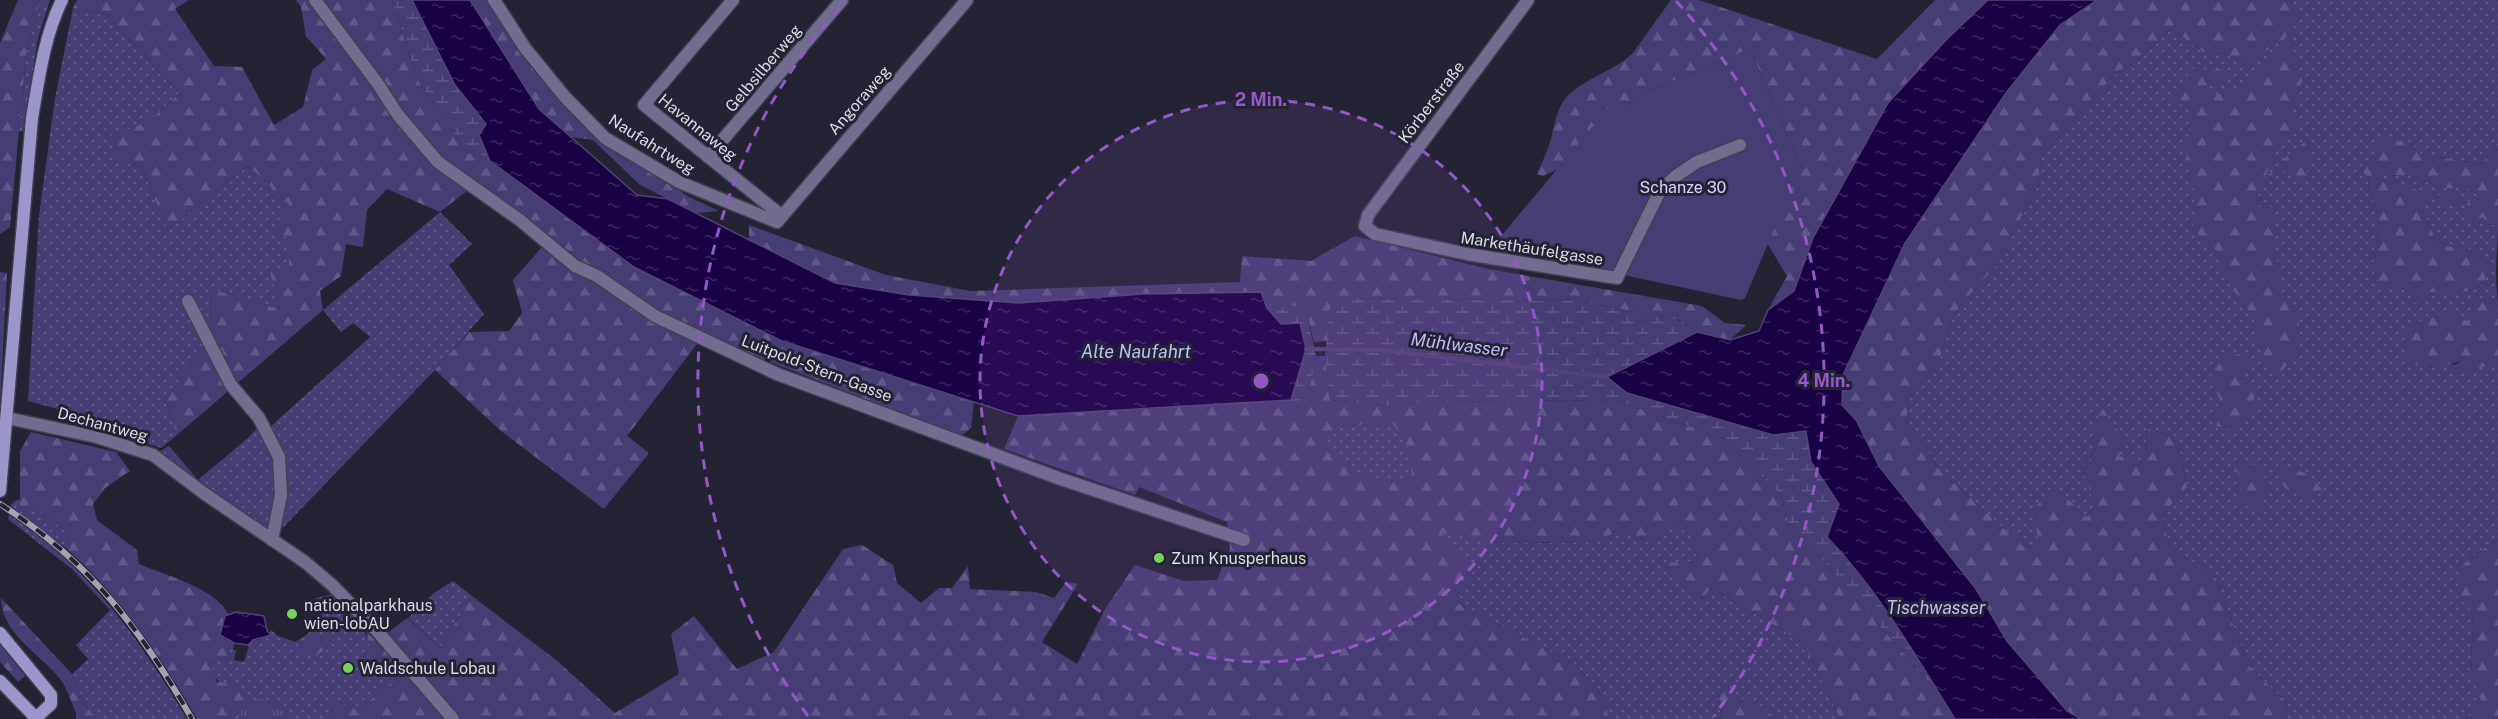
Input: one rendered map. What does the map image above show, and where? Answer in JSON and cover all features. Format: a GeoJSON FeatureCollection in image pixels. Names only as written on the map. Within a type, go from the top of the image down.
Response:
{"type":"FeatureCollection","features":[{"type":"Feature","properties":{"kind":"main road"},"geometry":{"type":"LineString","coordinates":[[0,491],[33,118],[42,60],[54,16],[62,0]]}},
{"type":"Feature","properties":{"kind":"main road"},"geometry":{"type":"LineString","coordinates":[[0,633],[51,695],[51,704],[36,718],[0,681]]}},
{"type":"Feature","properties":{"kind":"street","name":"Luitpold-Stern-Gasse"},"geometry":{"type":"LineString","coordinates":[[315,0],[378,84],[398,115],[438,162],[521,221],[575,266],[597,276],[655,316],[777,374],[1058,478],[1244,540]]}},
{"type":"Feature","properties":{"kind":"street","name":"Naufahrtweg"},"geometry":{"type":"LineString","coordinates":[[494,0],[538,65],[605,138],[679,182],[779,219]]}},
{"type":"Feature","properties":{"kind":"street","name":"Havannaweg"},"geometry":{"type":"LineString","coordinates":[[733,0],[644,105],[779,219]]}},
{"type":"Feature","properties":{"kind":"street","name":"Gelbsilberweg"},"geometry":{"type":"LineString","coordinates":[[708,157],[842,0]]}},
{"type":"Feature","properties":{"kind":"street","name":"Angoraweg"},"geometry":{"type":"LineString","coordinates":[[779,219],[967,0]]}},
{"type":"Feature","properties":{"kind":"street","name":"Körberstraße"},"geometry":{"type":"LineString","coordinates":[[1365,226],[1368,215],[1528,0]]}},
{"type":"Feature","properties":{"kind":"street","name":"Markethäufelgasse"},"geometry":{"type":"LineString","coordinates":[[1365,226],[1382,237],[1467,254],[1617,278],[1660,191],[1696,162],[1740,145]]}},
{"type":"Feature","properties":{"kind":"street"},"geometry":{"type":"LineString","coordinates":[[188,301],[231,384],[259,418],[279,457],[281,495],[272,540]]}},
{"type":"Feature","properties":{"kind":"street","name":"Dechantweg"},"geometry":{"type":"LineString","coordinates":[[7,418],[98,436],[153,455],[205,494],[305,562],[331,584],[378,632],[453,719]]}},
{"type":"Feature","properties":{"kind":"green space"},"geometry":{"type":"Polygon","coordinates":[[[18,0],[40,0],[26,55],[10,227],[0,234],[0,43],[18,0]]]}},
{"type":"Feature","properties":{"kind":"green space"},"geometry":{"type":"Polygon","coordinates":[[[40,0],[50,0],[38,38],[23,131],[19,132],[26,55],[40,0]]]}},
{"type":"Feature","properties":{"kind":"green space"},"geometry":{"type":"Polygon","coordinates":[[[77,0],[189,0],[175,9],[214,66],[242,67],[274,125],[303,107],[312,70],[326,59],[306,36],[301,7],[296,0],[392,0],[417,79],[467,152],[491,161],[634,267],[910,382],[974,402],[971,428],[961,436],[703,336],[627,436],[649,453],[604,509],[501,431],[435,370],[469,332],[509,331],[522,313],[513,280],[549,237],[529,219],[477,183],[440,212],[387,189],[367,210],[363,247],[346,244],[341,276],[320,291],[323,310],[177,435],[166,401],[210,334],[211,289],[280,309],[269,268],[289,274],[289,238],[272,230],[289,205],[248,165],[168,230],[141,167],[114,158],[111,135],[146,123],[179,94],[107,15],[73,8],[77,0]]]}},
{"type":"Feature","properties":{"kind":"green space"},"geometry":{"type":"Polygon","coordinates":[[[392,0],[412,0],[455,85],[486,124],[479,135],[490,161],[467,152],[417,79],[392,0]]]}},
{"type":"Feature","properties":{"kind":"green space"},"geometry":{"type":"Polygon","coordinates":[[[470,0],[490,0],[561,98],[644,166],[689,197],[719,211],[696,213],[640,185],[593,140],[571,137],[539,109],[470,0]]]}},
{"type":"Feature","properties":{"kind":"green space"},"geometry":{"type":"Polygon","coordinates":[[[1671,0],[1699,0],[1877,59],[1935,0],[1988,0],[1947,39],[1888,103],[1813,238],[1794,291],[1768,310],[1787,276],[1767,243],[1801,166],[1750,49],[1650,90],[1622,108],[1615,101],[1558,169],[1543,176],[1537,174],[1550,143],[1558,112],[1566,98],[1583,84],[1632,54],[1671,0]]]}},
{"type":"Feature","properties":{"kind":"green space"},"geometry":{"type":"Polygon","coordinates":[[[2097,0],[2292,0],[2291,5],[2298,14],[2293,32],[2246,66],[2226,54],[2203,52],[2171,29],[2136,62],[2118,71],[2041,157],[2038,185],[1995,267],[1954,313],[1939,360],[1908,400],[1907,420],[1939,469],[2022,545],[2039,549],[2034,509],[2044,497],[2062,493],[2086,517],[2095,508],[2083,468],[2095,450],[2092,438],[2093,428],[2103,409],[2123,439],[2119,456],[2139,462],[2147,448],[2146,428],[2177,438],[2187,487],[2162,515],[2170,548],[2216,578],[2248,665],[2286,702],[2287,719],[2081,719],[2067,711],[2007,641],[1976,589],[1879,466],[1856,420],[1842,405],[1843,376],[1905,243],[2006,93],[2060,25],[2097,0]]]}},
{"type":"Feature","properties":{"kind":"green space"},"geometry":{"type":"Polygon","coordinates":[[[2292,0],[2498,0],[2498,143],[2481,164],[2420,154],[2411,143],[2374,154],[2361,170],[2369,178],[2368,188],[2378,214],[2374,258],[2377,286],[2397,286],[2413,295],[2410,304],[2419,292],[2464,292],[2482,285],[2492,265],[2465,247],[2450,247],[2435,238],[2423,211],[2395,183],[2380,181],[2384,175],[2412,176],[2442,188],[2468,188],[2478,194],[2487,224],[2498,225],[2496,273],[2498,307],[2477,298],[2472,305],[2478,326],[2427,367],[2457,364],[2466,355],[2461,367],[2454,369],[2470,372],[2498,362],[2498,539],[2464,563],[2474,614],[2470,671],[2482,700],[2465,719],[2287,719],[2286,702],[2248,665],[2216,578],[2170,548],[2162,515],[2187,486],[2177,438],[2146,428],[2147,448],[2139,463],[2095,449],[2083,468],[2095,508],[2086,517],[2062,493],[2034,509],[2040,550],[2022,545],[1939,469],[1907,420],[1908,400],[1939,360],[1954,313],[1995,267],[2038,185],[2041,157],[2118,71],[2136,62],[2171,29],[2203,52],[2226,54],[2246,66],[2291,5],[2292,0]]]}},
{"type":"Feature","properties":{"kind":"green space"},"geometry":{"type":"Polygon","coordinates":[[[73,8],[107,15],[179,94],[146,123],[115,158],[141,167],[168,230],[248,165],[289,205],[289,274],[270,269],[280,309],[211,289],[210,334],[166,401],[177,435],[161,448],[113,433],[91,418],[28,401],[39,215],[55,98],[73,8]]]}},
{"type":"Feature","properties":{"kind":"green space"},"geometry":{"type":"Polygon","coordinates":[[[2292,42],[2302,81],[2291,115],[2298,125],[2273,156],[2264,180],[2290,153],[2310,138],[2307,175],[2303,181],[2286,169],[2262,185],[2254,207],[2272,207],[2280,293],[2298,313],[2300,340],[2292,360],[2280,373],[2264,362],[2253,316],[2223,275],[2217,251],[2192,229],[2197,208],[2186,153],[2193,97],[2181,105],[2173,100],[2191,69],[2229,70],[2227,77],[2208,88],[2209,97],[2237,88],[2292,42]]]}},
{"type":"Feature","properties":{"kind":"green space","name":"Schanze 30"},"geometry":{"type":"Polygon","coordinates":[[[1750,49],[1801,166],[1745,298],[1741,300],[1492,247],[1615,100],[1622,108],[1650,90],[1750,49]]]}},
{"type":"Feature","properties":{"kind":"green space"},"geometry":{"type":"Polygon","coordinates":[[[2384,138],[2411,143],[2420,154],[2481,164],[2498,143],[2498,225],[2487,224],[2483,217],[2475,220],[2465,213],[2468,202],[2478,194],[2468,188],[2442,188],[2412,176],[2384,175],[2381,181],[2395,183],[2431,195],[2423,211],[2435,238],[2450,247],[2465,247],[2492,265],[2482,285],[2464,292],[2420,292],[2423,301],[2410,304],[2413,295],[2397,286],[2377,287],[2374,258],[2378,215],[2368,188],[2369,178],[2361,170],[2374,154],[2375,144],[2384,138]]]}},
{"type":"Feature","properties":{"kind":"green space"},"geometry":{"type":"Polygon","coordinates":[[[2455,194],[2460,201],[2456,207],[2437,204],[2438,195],[2455,194]]]}},
{"type":"Feature","properties":{"kind":"green space"},"geometry":{"type":"Polygon","coordinates":[[[440,212],[472,244],[449,265],[484,314],[435,370],[272,539],[153,455],[169,446],[198,480],[258,427],[271,426],[370,337],[353,323],[341,332],[323,310],[440,212]]]}},
{"type":"Feature","properties":{"kind":"green space"},"geometry":{"type":"Polygon","coordinates":[[[749,225],[886,275],[971,291],[1240,282],[1242,256],[1311,261],[1355,236],[1488,269],[1702,306],[1725,323],[1746,325],[1730,340],[1697,332],[1682,321],[1579,301],[1345,298],[1330,308],[1328,341],[1314,342],[1305,306],[1267,308],[1143,294],[1019,303],[909,295],[835,283],[749,240],[749,225]]]}},
{"type":"Feature","properties":{"kind":"green space"},"geometry":{"type":"Polygon","coordinates":[[[0,272],[7,273],[0,405],[0,272]]]}},
{"type":"Feature","properties":{"kind":"green space"},"geometry":{"type":"Polygon","coordinates":[[[1345,298],[1579,301],[1682,321],[1697,332],[1608,377],[1627,393],[1671,405],[1806,431],[1811,462],[1840,504],[1827,537],[1874,593],[1940,695],[1818,555],[1790,530],[1781,495],[1722,438],[1616,400],[1427,402],[1390,406],[1330,400],[1325,356],[1330,308],[1345,298]]]}},
{"type":"Feature","properties":{"kind":"green space"},"geometry":{"type":"Polygon","coordinates":[[[2477,298],[2498,307],[2498,362],[2470,372],[2453,370],[2461,367],[2465,357],[2445,366],[2407,363],[2408,328],[2447,312],[2478,326],[2472,305],[2477,298]]]}},
{"type":"Feature","properties":{"kind":"green space"},"geometry":{"type":"Polygon","coordinates":[[[1305,306],[1316,356],[1308,396],[1291,400],[1306,349],[1267,308],[1305,306]]]}},
{"type":"Feature","properties":{"kind":"green space"},"geometry":{"type":"Polygon","coordinates":[[[2248,352],[2248,366],[2241,382],[2254,391],[2254,405],[2232,430],[2212,425],[2220,400],[2210,377],[2223,358],[2248,352]]]}},
{"type":"Feature","properties":{"kind":"green space"},"geometry":{"type":"Polygon","coordinates":[[[1316,356],[1325,356],[1330,400],[1390,406],[1427,402],[1616,400],[1722,438],[1781,495],[1790,530],[1818,555],[1940,695],[1955,719],[1840,719],[1804,643],[1711,588],[1700,602],[1663,563],[1697,561],[1693,534],[1673,527],[1653,543],[1617,530],[1601,542],[1499,543],[1442,533],[1472,572],[1457,603],[1576,665],[1604,699],[1609,719],[460,719],[386,634],[407,618],[440,648],[472,596],[556,660],[615,713],[679,674],[671,634],[694,616],[737,669],[774,652],[843,549],[862,545],[893,565],[897,583],[921,603],[939,588],[952,588],[968,566],[970,589],[1036,592],[1054,598],[1066,582],[1078,584],[1042,642],[1077,664],[1105,609],[1135,565],[1184,581],[1217,580],[1230,549],[1227,522],[1139,487],[1135,495],[1004,449],[1018,416],[1291,400],[1308,396],[1316,356]],[[1392,423],[1342,426],[1326,443],[1353,474],[1394,482],[1412,477],[1406,442],[1392,423]]]}},
{"type":"Feature","properties":{"kind":"green space"},"geometry":{"type":"Polygon","coordinates":[[[1392,423],[1406,442],[1412,477],[1394,482],[1353,474],[1325,443],[1342,426],[1392,423]]]}},
{"type":"Feature","properties":{"kind":"green space"},"geometry":{"type":"Polygon","coordinates":[[[31,432],[116,452],[130,471],[105,488],[93,504],[97,520],[137,550],[139,564],[201,590],[222,605],[228,614],[225,616],[223,638],[230,641],[229,661],[213,657],[211,663],[217,682],[241,685],[244,701],[234,719],[197,719],[169,673],[123,608],[67,549],[68,532],[37,511],[20,507],[20,451],[31,432]]]}},
{"type":"Feature","properties":{"kind":"green space"},"geometry":{"type":"Polygon","coordinates":[[[2231,460],[2258,466],[2271,487],[2257,513],[2240,502],[2241,480],[2231,460]]]}},
{"type":"Feature","properties":{"kind":"green space"},"geometry":{"type":"Polygon","coordinates":[[[2282,464],[2310,475],[2322,490],[2311,498],[2285,488],[2273,467],[2282,464]]]}},
{"type":"Feature","properties":{"kind":"green space"},"geometry":{"type":"Polygon","coordinates":[[[20,500],[20,507],[37,511],[68,532],[67,549],[10,506],[20,500]]]}},
{"type":"Feature","properties":{"kind":"green space"},"geometry":{"type":"Polygon","coordinates":[[[9,515],[63,557],[110,606],[151,661],[187,719],[97,719],[85,705],[72,674],[88,659],[76,645],[110,610],[73,570],[8,519],[9,515]]]}},
{"type":"Feature","properties":{"kind":"green space"},"geometry":{"type":"Polygon","coordinates":[[[1672,527],[1693,533],[1697,561],[1664,564],[1701,601],[1711,588],[1804,643],[1840,719],[1779,719],[1757,704],[1719,692],[1721,719],[1609,719],[1604,699],[1576,665],[1457,603],[1441,532],[1499,543],[1601,542],[1617,530],[1653,543],[1672,527]]]}},
{"type":"Feature","properties":{"kind":"green space"},"geometry":{"type":"Polygon","coordinates":[[[2498,539],[2498,719],[2465,719],[2481,700],[2470,672],[2474,614],[2456,594],[2464,563],[2498,539]]]}},
{"type":"Feature","properties":{"kind":"green space"},"geometry":{"type":"Polygon","coordinates":[[[453,581],[472,596],[440,648],[408,618],[434,593],[453,581]]]}},
{"type":"Feature","properties":{"kind":"green space"},"geometry":{"type":"Polygon","coordinates":[[[332,594],[325,602],[359,619],[376,659],[397,663],[404,672],[358,710],[333,700],[332,719],[234,719],[244,701],[220,683],[213,671],[212,656],[229,661],[230,641],[234,643],[233,650],[236,650],[234,660],[244,662],[250,642],[268,636],[271,630],[278,636],[295,642],[308,634],[316,625],[318,614],[314,599],[332,594]]]}},
{"type":"Feature","properties":{"kind":"green space"},"geometry":{"type":"Polygon","coordinates":[[[332,594],[359,619],[354,623],[325,603],[332,594]]]}},
{"type":"Feature","properties":{"kind":"green space"},"geometry":{"type":"Polygon","coordinates":[[[1,598],[72,674],[85,705],[97,719],[76,719],[76,713],[67,691],[51,669],[15,633],[3,611],[1,598]]]}},
{"type":"Feature","properties":{"kind":"green space"},"geometry":{"type":"Polygon","coordinates":[[[331,631],[334,641],[315,657],[293,652],[314,636],[331,631]]]}},
{"type":"Feature","properties":{"kind":"green space"},"geometry":{"type":"Polygon","coordinates":[[[366,631],[397,663],[387,673],[376,659],[365,657],[369,645],[366,631]]]}},
{"type":"Feature","properties":{"kind":"green space"},"geometry":{"type":"Polygon","coordinates":[[[0,644],[25,676],[18,682],[0,662],[0,644]]]}},
{"type":"Feature","properties":{"kind":"green space"},"geometry":{"type":"Polygon","coordinates":[[[404,672],[446,719],[332,719],[333,700],[358,710],[404,672]]]}},
{"type":"Feature","properties":{"kind":"green space"},"geometry":{"type":"Polygon","coordinates":[[[1719,691],[1757,704],[1779,719],[1721,719],[1719,691]]]}},
{"type":"Feature","properties":{"kind":"green space"},"geometry":{"type":"Polygon","coordinates":[[[261,698],[280,705],[298,719],[238,719],[246,704],[261,698]]]}},
{"type":"Feature","properties":{"kind":"water","name":"Alte Naufahrt"},"geometry":{"type":"Polygon","coordinates":[[[412,0],[470,0],[539,109],[637,195],[668,199],[835,283],[909,295],[1019,303],[1143,294],[1261,292],[1267,308],[1281,324],[1300,323],[1306,349],[1291,400],[1018,416],[782,341],[634,267],[490,161],[479,135],[486,124],[455,85],[412,0]]]}},
{"type":"Feature","properties":{"kind":"water","name":"Tischwasser"},"geometry":{"type":"Polygon","coordinates":[[[1988,0],[2097,0],[2060,25],[2006,93],[1905,243],[1843,375],[1842,405],[1856,420],[1879,466],[1976,589],[2007,641],[2067,711],[2081,719],[1955,719],[1880,601],[1846,557],[1827,537],[1839,504],[1811,462],[1806,431],[1773,435],[1627,393],[1607,377],[1697,332],[1730,340],[1759,331],[1768,310],[1794,291],[1813,238],[1888,103],[1947,39],[1988,0]]]}},
{"type":"Feature","properties":{"kind":"water"},"geometry":{"type":"Polygon","coordinates":[[[236,612],[264,616],[267,631],[271,635],[253,640],[248,645],[234,643],[220,635],[225,616],[236,612]]]}},
{"type":"Feature","properties":{"kind":"waterway","name":"Mühlwasser"},"geometry":{"type":"LineString","coordinates":[[1306,349],[1380,350],[1607,377]]}},
{"type":"Feature","properties":{"kind":"railway"},"geometry":{"type":"LineString","coordinates":[[0,504],[60,549],[110,599],[153,655],[192,719]]}},
{"type":"Feature","properties":{"kind":"place","name":"Zum Knusperhaus"},"geometry":{"type":"Point","coordinates":[1159,558]}},
{"type":"Feature","properties":{"kind":"place","name":"nationalparkhaus wien-lobAU"},"geometry":{"type":"Point","coordinates":[292,614]}},
{"type":"Feature","properties":{"kind":"place","name":"Waldschule Lobau"},"geometry":{"type":"Point","coordinates":[348,668]}}]}
